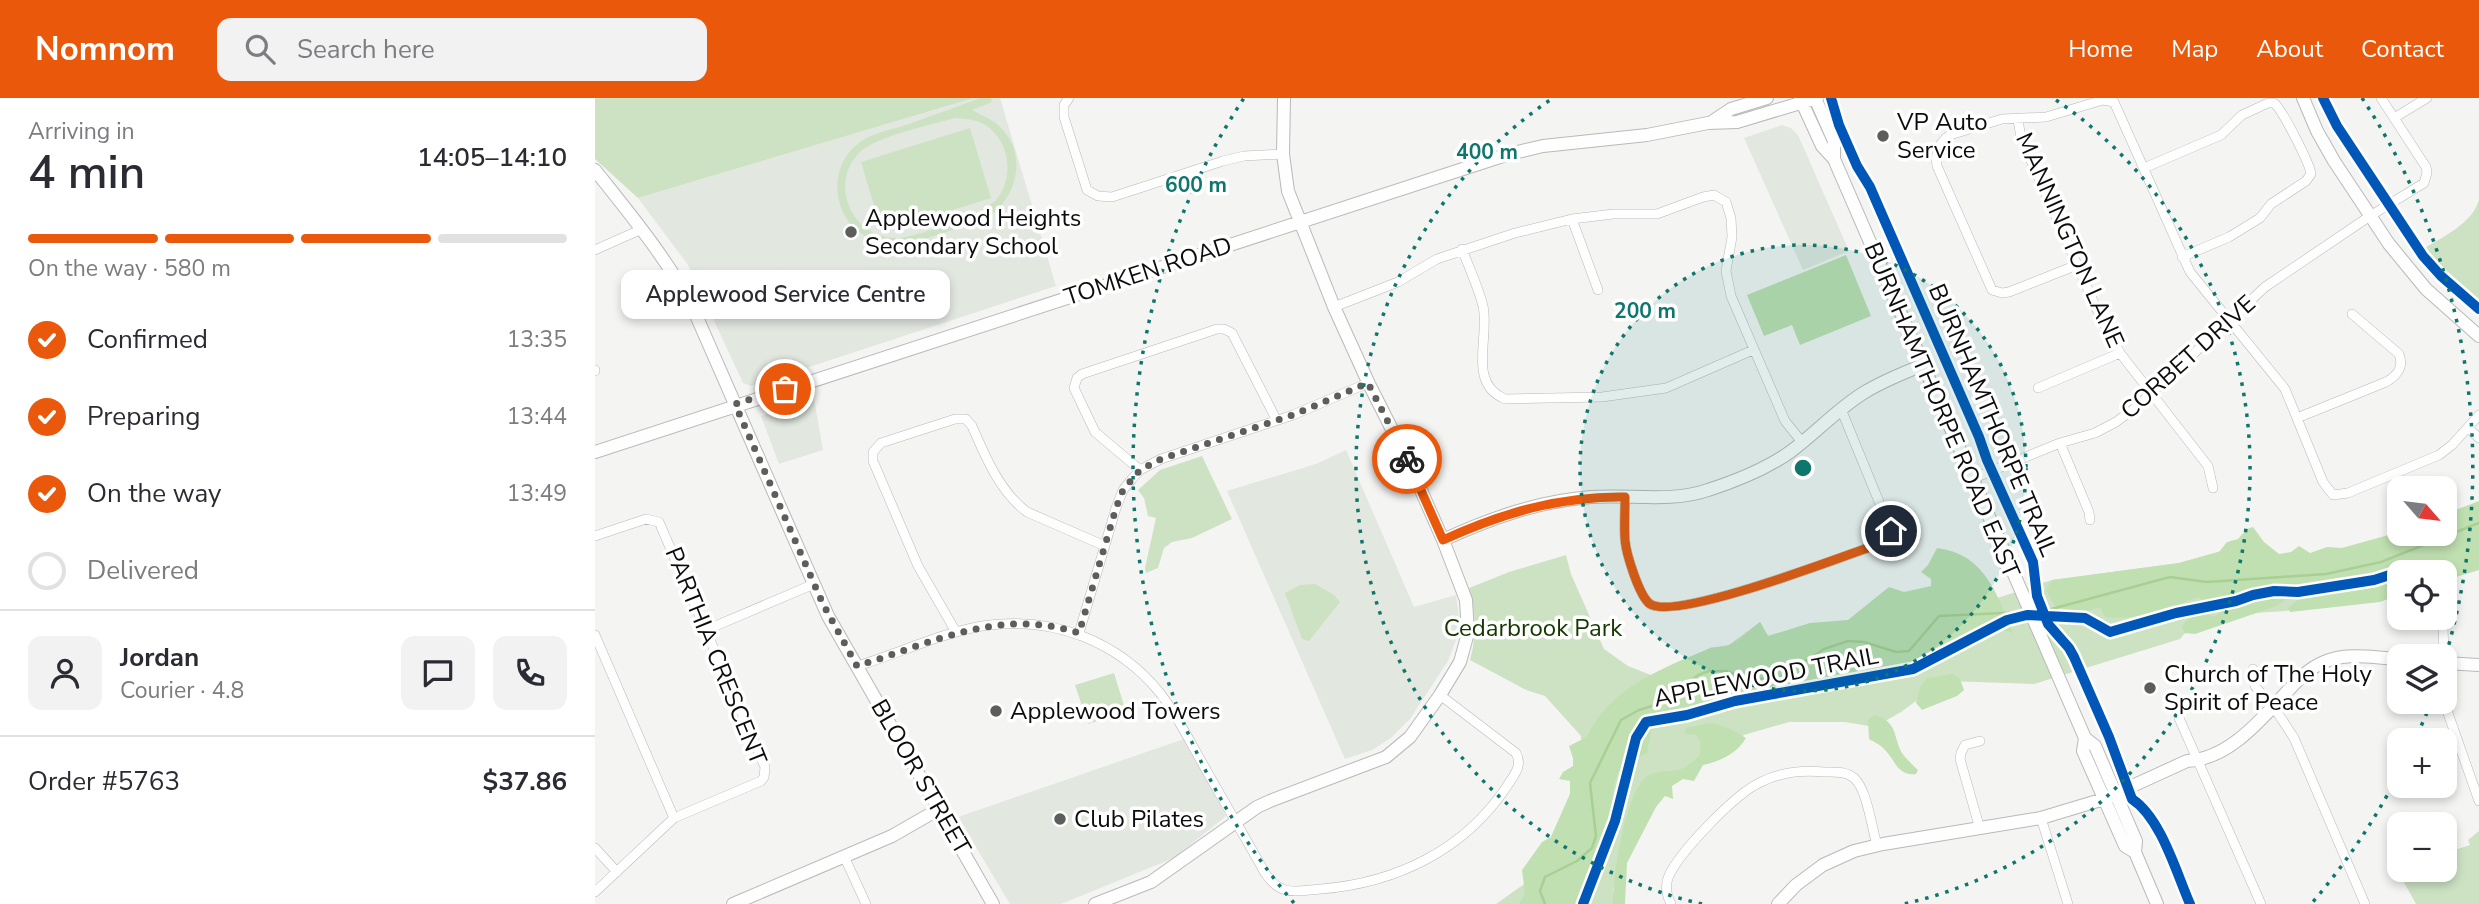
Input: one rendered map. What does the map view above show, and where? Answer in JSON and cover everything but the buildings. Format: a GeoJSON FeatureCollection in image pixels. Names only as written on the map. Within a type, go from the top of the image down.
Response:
{"type":"FeatureCollection","features":[{"type":"Feature","properties":{"kind":"street"},"geometry":{"type":"LineString","coordinates":[[1069,98],[1064,105],[1064,117],[1087,190],[1098,196],[1112,197],[1244,156],[1283,154]]}},
{"type":"Feature","properties":{"kind":"street"},"geometry":{"type":"LineString","coordinates":[[1095,904],[1151,882],[1270,801],[1386,757],[1410,737],[1440,695],[1464,651],[1468,616],[1466,600],[1409,463],[1368,383],[1334,307],[1288,191],[1283,154],[1284,98]]}},
{"type":"Feature","properties":{"kind":"street","name":"TOMKEN ROAD"},"geometry":{"type":"LineString","coordinates":[[1708,123],[1731,109],[1767,98]]}},
{"type":"Feature","properties":{"kind":"street"},"geometry":{"type":"LineString","coordinates":[[2303,98],[2334,161],[2369,216],[2412,275],[2479,336]]}},
{"type":"Feature","properties":{"kind":"street","name":"CORBET DRIVE"},"geometry":{"type":"LineString","coordinates":[[1972,479],[2060,443],[2095,433],[2116,422],[2265,287],[2294,265],[2424,183],[2426,167],[2381,98]]}},
{"type":"Feature","properties":{"kind":"street"},"geometry":{"type":"LineString","coordinates":[[2394,118],[2427,98]]}},
{"type":"Feature","properties":{"kind":"street","name":"TOMKEN ROAD"},"geometry":{"type":"LineString","coordinates":[[595,452],[735,404],[1523,150],[1647,135],[1708,123],[1737,122],[1810,99]]}},
{"type":"Feature","properties":{"kind":"street","name":"BURNHAMTHORPE ROAD EAST"},"geometry":{"type":"LineString","coordinates":[[1810,99],[1834,141],[1834,159],[2085,738],[2083,751],[2110,796],[2125,846],[2134,852],[2157,904]]}},
{"type":"Feature","properties":{"kind":"street"},"geometry":{"type":"LineString","coordinates":[[2077,265],[2009,292],[1996,293],[1988,282],[1937,166],[1937,150],[1944,139],[2002,120],[2046,117],[2109,100],[2114,102],[2190,272],[2284,388],[2328,491],[2339,496],[2433,459],[2452,445],[2479,415]]}},
{"type":"Feature","properties":{"kind":"street"},"geometry":{"type":"LineString","coordinates":[[2144,168],[2221,135],[2242,115],[2269,103],[2274,103],[2282,111],[2311,167],[2311,174],[2306,181],[2271,204],[2260,218],[2228,237],[2182,257]]}},
{"type":"Feature","properties":{"kind":"street","name":"MANNINGTON LANE"},"geometry":{"type":"LineString","coordinates":[[2018,120],[2021,138],[2098,312],[2120,353],[2208,466],[2213,488]]}},
{"type":"Feature","properties":{"kind":"street","name":"BLOOR STREET"},"geometry":{"type":"LineString","coordinates":[[595,170],[662,254],[692,306],[828,616],[993,904]]}},
{"type":"Feature","properties":{"kind":"street"},"geometry":{"type":"LineString","coordinates":[[1334,307],[1398,282],[1420,267],[1462,249],[1572,219],[1613,214],[1657,214],[1709,195],[1723,199],[1732,227],[1727,281],[1785,421],[1803,442]]}},
{"type":"Feature","properties":{"kind":"street"},"geometry":{"type":"LineString","coordinates":[[1572,219],[1598,290]]}},
{"type":"Feature","properties":{"kind":"street"},"geometry":{"type":"LineString","coordinates":[[595,250],[642,229]]}},
{"type":"Feature","properties":{"kind":"street"},"geometry":{"type":"LineString","coordinates":[[1462,249],[1483,308],[1483,378],[1494,394],[1505,399],[1602,397],[1666,388],[1753,349]]}},
{"type":"Feature","properties":{"kind":"street"},"geometry":{"type":"LineString","coordinates":[[2297,418],[2386,382],[2396,376],[2401,367],[2399,354],[2351,314]]}},
{"type":"Feature","properties":{"kind":"street"},"geometry":{"type":"LineString","coordinates":[[1140,470],[1095,432],[1074,388],[1082,374],[1217,329],[1224,329],[1232,333],[1276,419]]}},
{"type":"Feature","properties":{"kind":"street"},"geometry":{"type":"LineString","coordinates":[[2038,388],[2120,353]]}},
{"type":"Feature","properties":{"kind":"street"},"geometry":{"type":"LineString","coordinates":[[1443,540],[1489,520],[1537,505],[1594,496],[1625,497],[1705,492],[1770,464],[1878,384],[1923,365]]}},
{"type":"Feature","properties":{"kind":"street"},"geometry":{"type":"LineString","coordinates":[[1079,633],[1120,497],[1140,470],[1161,459],[1293,415],[1368,383]]}},
{"type":"Feature","properties":{"kind":"street"},"geometry":{"type":"LineString","coordinates":[[1625,497],[1625,542],[1630,563],[1644,597],[1649,603],[1659,607],[1702,601],[1752,589],[1876,545],[1886,539],[1891,531],[1841,409]]}},
{"type":"Feature","properties":{"kind":"street"},"geometry":{"type":"LineString","coordinates":[[956,632],[918,566],[873,461],[873,452],[881,443],[955,419],[966,419],[1003,487],[1016,504],[1049,523],[1105,546]]}},
{"type":"Feature","properties":{"kind":"street"},"geometry":{"type":"LineString","coordinates":[[2468,428],[2479,438]]}},
{"type":"Feature","properties":{"kind":"street"},"geometry":{"type":"LineString","coordinates":[[2060,443],[2090,520]]}},
{"type":"Feature","properties":{"kind":"street","name":"PARTHIA CRESCENT"},"geometry":{"type":"LineString","coordinates":[[595,536],[646,519],[659,522],[765,767],[761,782],[674,818],[595,892]]}},
{"type":"Feature","properties":{"kind":"street"},"geometry":{"type":"LineString","coordinates":[[706,630],[814,584]]}},
{"type":"Feature","properties":{"kind":"street"},"geometry":{"type":"LineString","coordinates":[[857,666],[956,632],[987,625],[1048,625],[1079,633],[1127,663],[1160,693],[1271,883],[1287,891],[1370,882],[1429,859],[1469,831],[1502,794],[1520,764],[1518,757],[1512,749],[1440,695]]}},
{"type":"Feature","properties":{"kind":"street"},"geometry":{"type":"LineString","coordinates":[[595,635],[674,818]]}},
{"type":"Feature","properties":{"kind":"street"},"geometry":{"type":"LineString","coordinates":[[1777,904],[1805,877],[1823,865],[1854,851],[2041,818],[2110,796],[2187,761],[2199,761],[2227,748],[2245,734],[2301,677],[2324,662],[2339,658],[2387,658]]}},
{"type":"Feature","properties":{"kind":"street"},"geometry":{"type":"LineString","coordinates":[[2457,664],[2479,665]]}},
{"type":"Feature","properties":{"kind":"street"},"geometry":{"type":"LineString","coordinates":[[2253,669],[2255,686],[2294,738],[2365,904]]}},
{"type":"Feature","properties":{"kind":"street"},"geometry":{"type":"LineString","coordinates":[[2179,708],[2179,718],[2261,904]]}},
{"type":"Feature","properties":{"kind":"street"},"geometry":{"type":"LineString","coordinates":[[2448,714],[2479,801]]}},
{"type":"Feature","properties":{"kind":"street"},"geometry":{"type":"LineString","coordinates":[[1980,741],[1965,745],[1960,759],[1980,829]]}},
{"type":"Feature","properties":{"kind":"street"},"geometry":{"type":"LineString","coordinates":[[1671,904],[1667,880],[1672,869],[1711,822],[1728,805],[1760,782],[1779,775],[1801,770],[1844,773],[1852,777],[1862,792],[1877,845]]}},
{"type":"Feature","properties":{"kind":"street"},"geometry":{"type":"LineString","coordinates":[[733,904],[892,836],[939,810]]}},
{"type":"Feature","properties":{"kind":"street"},"geometry":{"type":"LineString","coordinates":[[2041,818],[2068,904]]}},
{"type":"Feature","properties":{"kind":"street"},"geometry":{"type":"LineString","coordinates":[[595,848],[617,872]]}},
{"type":"Feature","properties":{"kind":"street"},"geometry":{"type":"LineString","coordinates":[[844,856],[866,904]]}},
{"type":"Feature","properties":{"kind":"shaded area","name":"Applewood Heights Secondary School"},"geometry":{"type":"Polygon","coordinates":[[[974,98],[1000,98],[1056,286],[751,386],[743,383],[688,265],[638,198],[974,98]]]}},
{"type":"Feature","properties":{"kind":"shaded area"},"geometry":{"type":"Polygon","coordinates":[[[1782,125],[1791,128],[1798,135],[1849,251],[1803,270],[1744,138],[1782,125]]]}},
{"type":"Feature","properties":{"kind":"shaded area"},"geometry":{"type":"Polygon","coordinates":[[[814,399],[823,450],[779,464],[761,416],[814,399]]]}},
{"type":"Feature","properties":{"kind":"shaded area"},"geometry":{"type":"Polygon","coordinates":[[[1346,450],[1414,607],[1456,595],[1459,617],[1456,640],[1448,661],[1410,719],[1391,738],[1372,750],[1345,759],[1227,491],[1316,464],[1346,450]]]}},
{"type":"Feature","properties":{"kind":"shaded area"},"geometry":{"type":"Polygon","coordinates":[[[1184,739],[1226,816],[1174,858],[1061,904],[1010,904],[958,817],[1184,739]]]}},
{"type":"Feature","properties":{"kind":"green space"},"geometry":{"type":"Polygon","coordinates":[[[595,98],[974,98],[638,198],[595,159],[595,98]]]}},
{"type":"Feature","properties":{"kind":"green space"},"geometry":{"type":"Polygon","coordinates":[[[981,98],[991,98],[992,102],[972,110],[990,119],[1008,136],[1016,160],[1013,184],[1001,206],[986,217],[901,246],[879,243],[865,236],[849,222],[839,200],[837,188],[841,166],[855,146],[875,134],[981,98]],[[955,118],[891,136],[860,152],[850,165],[846,194],[857,220],[868,230],[882,236],[898,238],[920,233],[979,211],[996,200],[1006,181],[1007,171],[1007,160],[1000,140],[985,125],[974,120],[955,118]]]}},
{"type":"Feature","properties":{"kind":"green space"},"geometry":{"type":"Polygon","coordinates":[[[970,128],[991,198],[882,232],[861,162],[970,128]]]}},
{"type":"Feature","properties":{"kind":"green space"},"geometry":{"type":"Polygon","coordinates":[[[2479,200],[2479,311],[2448,284],[2422,250],[2463,223],[2479,200]]]}},
{"type":"Feature","properties":{"kind":"green space"},"geometry":{"type":"Polygon","coordinates":[[[1846,255],[1871,316],[1800,345],[1792,325],[1764,336],[1747,295],[1846,255]]]}},
{"type":"Feature","properties":{"kind":"green space"},"geometry":{"type":"Polygon","coordinates":[[[1202,456],[1232,519],[1192,538],[1172,542],[1164,548],[1158,568],[1146,573],[1156,518],[1148,516],[1144,498],[1138,490],[1160,470],[1202,456]]]}},
{"type":"Feature","properties":{"kind":"green space"},"geometry":{"type":"Polygon","coordinates":[[[2479,501],[2479,570],[2457,577],[2457,560],[2387,560],[2387,599],[2380,602],[2290,612],[2288,608],[2301,597],[2297,594],[2291,595],[2277,606],[2195,634],[2185,633],[2182,627],[2188,619],[2200,614],[2214,617],[2227,607],[2226,604],[2198,597],[2151,613],[2114,618],[2104,616],[2100,607],[2077,614],[2055,606],[2046,590],[2052,580],[2179,563],[2219,552],[2227,542],[2238,539],[2247,529],[2253,527],[2264,542],[2279,554],[2291,552],[2299,546],[2310,553],[2327,547],[2342,548],[2387,535],[2387,546],[2457,546],[2457,509],[2479,501]]]}},
{"type":"Feature","properties":{"kind":"green space","name":"Cedarbrook Park"},"geometry":{"type":"Polygon","coordinates":[[[2387,543],[2387,546],[2445,546],[2445,560],[2387,560],[2387,590],[2286,611],[2238,614],[2184,634],[2180,639],[2034,684],[1947,681],[1875,727],[1845,722],[1789,722],[1744,735],[1652,796],[1613,889],[1613,904],[1496,904],[1527,882],[1551,837],[1580,772],[1581,736],[1545,696],[1526,690],[1470,660],[1475,624],[1469,588],[1509,572],[1566,555],[1571,574],[1604,649],[1628,666],[1656,677],[1710,648],[1729,645],[1760,622],[1768,636],[1982,603],[2052,580],[2179,563],[2242,545],[2281,559],[2387,543]]]}},
{"type":"Feature","properties":{"kind":"green space"},"geometry":{"type":"Polygon","coordinates":[[[1937,548],[1967,558],[1978,567],[1995,591],[2013,633],[1993,628],[1936,653],[1926,664],[1906,673],[1736,702],[1660,723],[1651,731],[1647,753],[1625,764],[1619,771],[1608,836],[1577,904],[1519,904],[1525,894],[1522,870],[1542,842],[1551,837],[1570,794],[1570,781],[1559,779],[1563,772],[1573,766],[1569,746],[1587,737],[1609,705],[1623,693],[1672,664],[1710,648],[1733,643],[1760,622],[1768,636],[1810,623],[1848,620],[1889,587],[1904,592],[1931,586],[1931,579],[1921,572],[1937,548]]]}},
{"type":"Feature","properties":{"kind":"green space"},"geometry":{"type":"Polygon","coordinates":[[[1315,584],[1334,595],[1340,602],[1309,641],[1302,639],[1285,593],[1300,585],[1315,584]]]}},
{"type":"Feature","properties":{"kind":"green space"},"geometry":{"type":"Polygon","coordinates":[[[1114,673],[1126,712],[1088,724],[1075,685],[1114,673]]]}},
{"type":"Feature","properties":{"kind":"green space"},"geometry":{"type":"Polygon","coordinates":[[[1953,674],[1960,679],[1964,690],[1957,696],[1922,710],[1916,703],[1920,687],[1927,678],[1953,674]]]}},
{"type":"Feature","properties":{"kind":"green space"},"geometry":{"type":"Polygon","coordinates":[[[1874,715],[1891,725],[1902,753],[1918,770],[1916,774],[1905,773],[1883,748],[1869,739],[1868,720],[1874,715]]]}},
{"type":"Feature","properties":{"kind":"green space"},"geometry":{"type":"Polygon","coordinates":[[[1709,723],[1728,728],[1746,738],[1727,756],[1703,765],[1694,781],[1683,779],[1672,786],[1673,799],[1665,796],[1656,807],[1627,863],[1625,904],[1613,904],[1618,855],[1633,797],[1649,775],[1681,769],[1699,756],[1701,743],[1697,735],[1685,734],[1686,728],[1709,723]]]}},
{"type":"Feature","properties":{"kind":"green space"},"geometry":{"type":"Polygon","coordinates":[[[2479,831],[2479,904],[2416,904],[2404,882],[2457,882],[2457,849],[2470,845],[2468,840],[2479,831]]]}},
{"type":"Feature","properties":{"kind":"waterway"},"geometry":{"type":"LineString","coordinates":[[2035,611],[2044,611],[2170,577],[2207,582],[2326,574],[2381,562],[2479,523]]}},
{"type":"Feature","properties":{"kind":"waterway"},"geometry":{"type":"LineString","coordinates":[[1545,904],[1540,891],[1545,877],[1577,861],[1592,848],[1596,836],[1590,783],[1621,720],[1639,710],[1665,702],[1698,675],[1709,671],[1726,671],[1743,677],[1776,680],[1824,649],[1848,641],[1864,642],[1896,652],[1909,651],[1939,616],[2024,612]]}},
{"type":"Feature","properties":{"kind":"cycle path","name":"BURNHAMTHORPE TRAIL"},"geometry":{"type":"LineString","coordinates":[[1831,98],[1839,125],[1857,166],[1870,187],[2033,562],[2037,596],[2048,624],[2074,657],[2109,737],[2132,799],[2159,832],[2190,904]]}},
{"type":"Feature","properties":{"kind":"cycle path"},"geometry":{"type":"LineString","coordinates":[[2323,98],[2337,126],[2423,256],[2441,276],[2479,309]]}},
{"type":"Feature","properties":{"kind":"cycle path","name":"APPLEWOOD TRAIL"},"geometry":{"type":"LineString","coordinates":[[1583,904],[1615,821],[1636,738],[1646,722],[1687,715],[1735,701],[1913,669],[2007,620],[2027,615],[2085,618],[2110,632],[2253,595],[2274,591],[2298,592],[2387,576]]}},
{"type":"Feature","properties":{"kind":"way so far"},"geometry":{"type":"LineString","coordinates":[[785,389],[735,404],[828,616],[857,666],[956,632],[987,625],[1048,625],[1079,633],[1123,490],[1140,470],[1161,459],[1293,415],[1368,383],[1407,459]]}},
{"type":"Feature","properties":{"kind":"place","name":"VP Auto Service"},"geometry":{"type":"Point","coordinates":[1883,136]}},
{"type":"Feature","properties":{"kind":"place","name":"Applewood Heights Secondary School"},"geometry":{"type":"Point","coordinates":[851,232]}},
{"type":"Feature","properties":{"kind":"place","name":"Applewood Service Centre"},"geometry":{"type":"Point","coordinates":[785,389]}},
{"type":"Feature","properties":{"kind":"place","name":"Church of The Holy Spirit of Peace"},"geometry":{"type":"Point","coordinates":[2150,688]}},
{"type":"Feature","properties":{"kind":"place","name":"Applewood Towers"},"geometry":{"type":"Point","coordinates":[996,711]}},
{"type":"Feature","properties":{"kind":"place","name":"Club Pilates"},"geometry":{"type":"Point","coordinates":[1060,819]}},
{"type":"Feature","properties":{"kind":"route"},"geometry":{"type":"LineString","coordinates":[[1407,459],[1443,540],[1489,520],[1537,505],[1594,496],[1625,497],[1625,542],[1630,563],[1644,597],[1649,603],[1659,607],[1702,601],[1752,589],[1876,545],[1886,539],[1891,531]]}}]}
